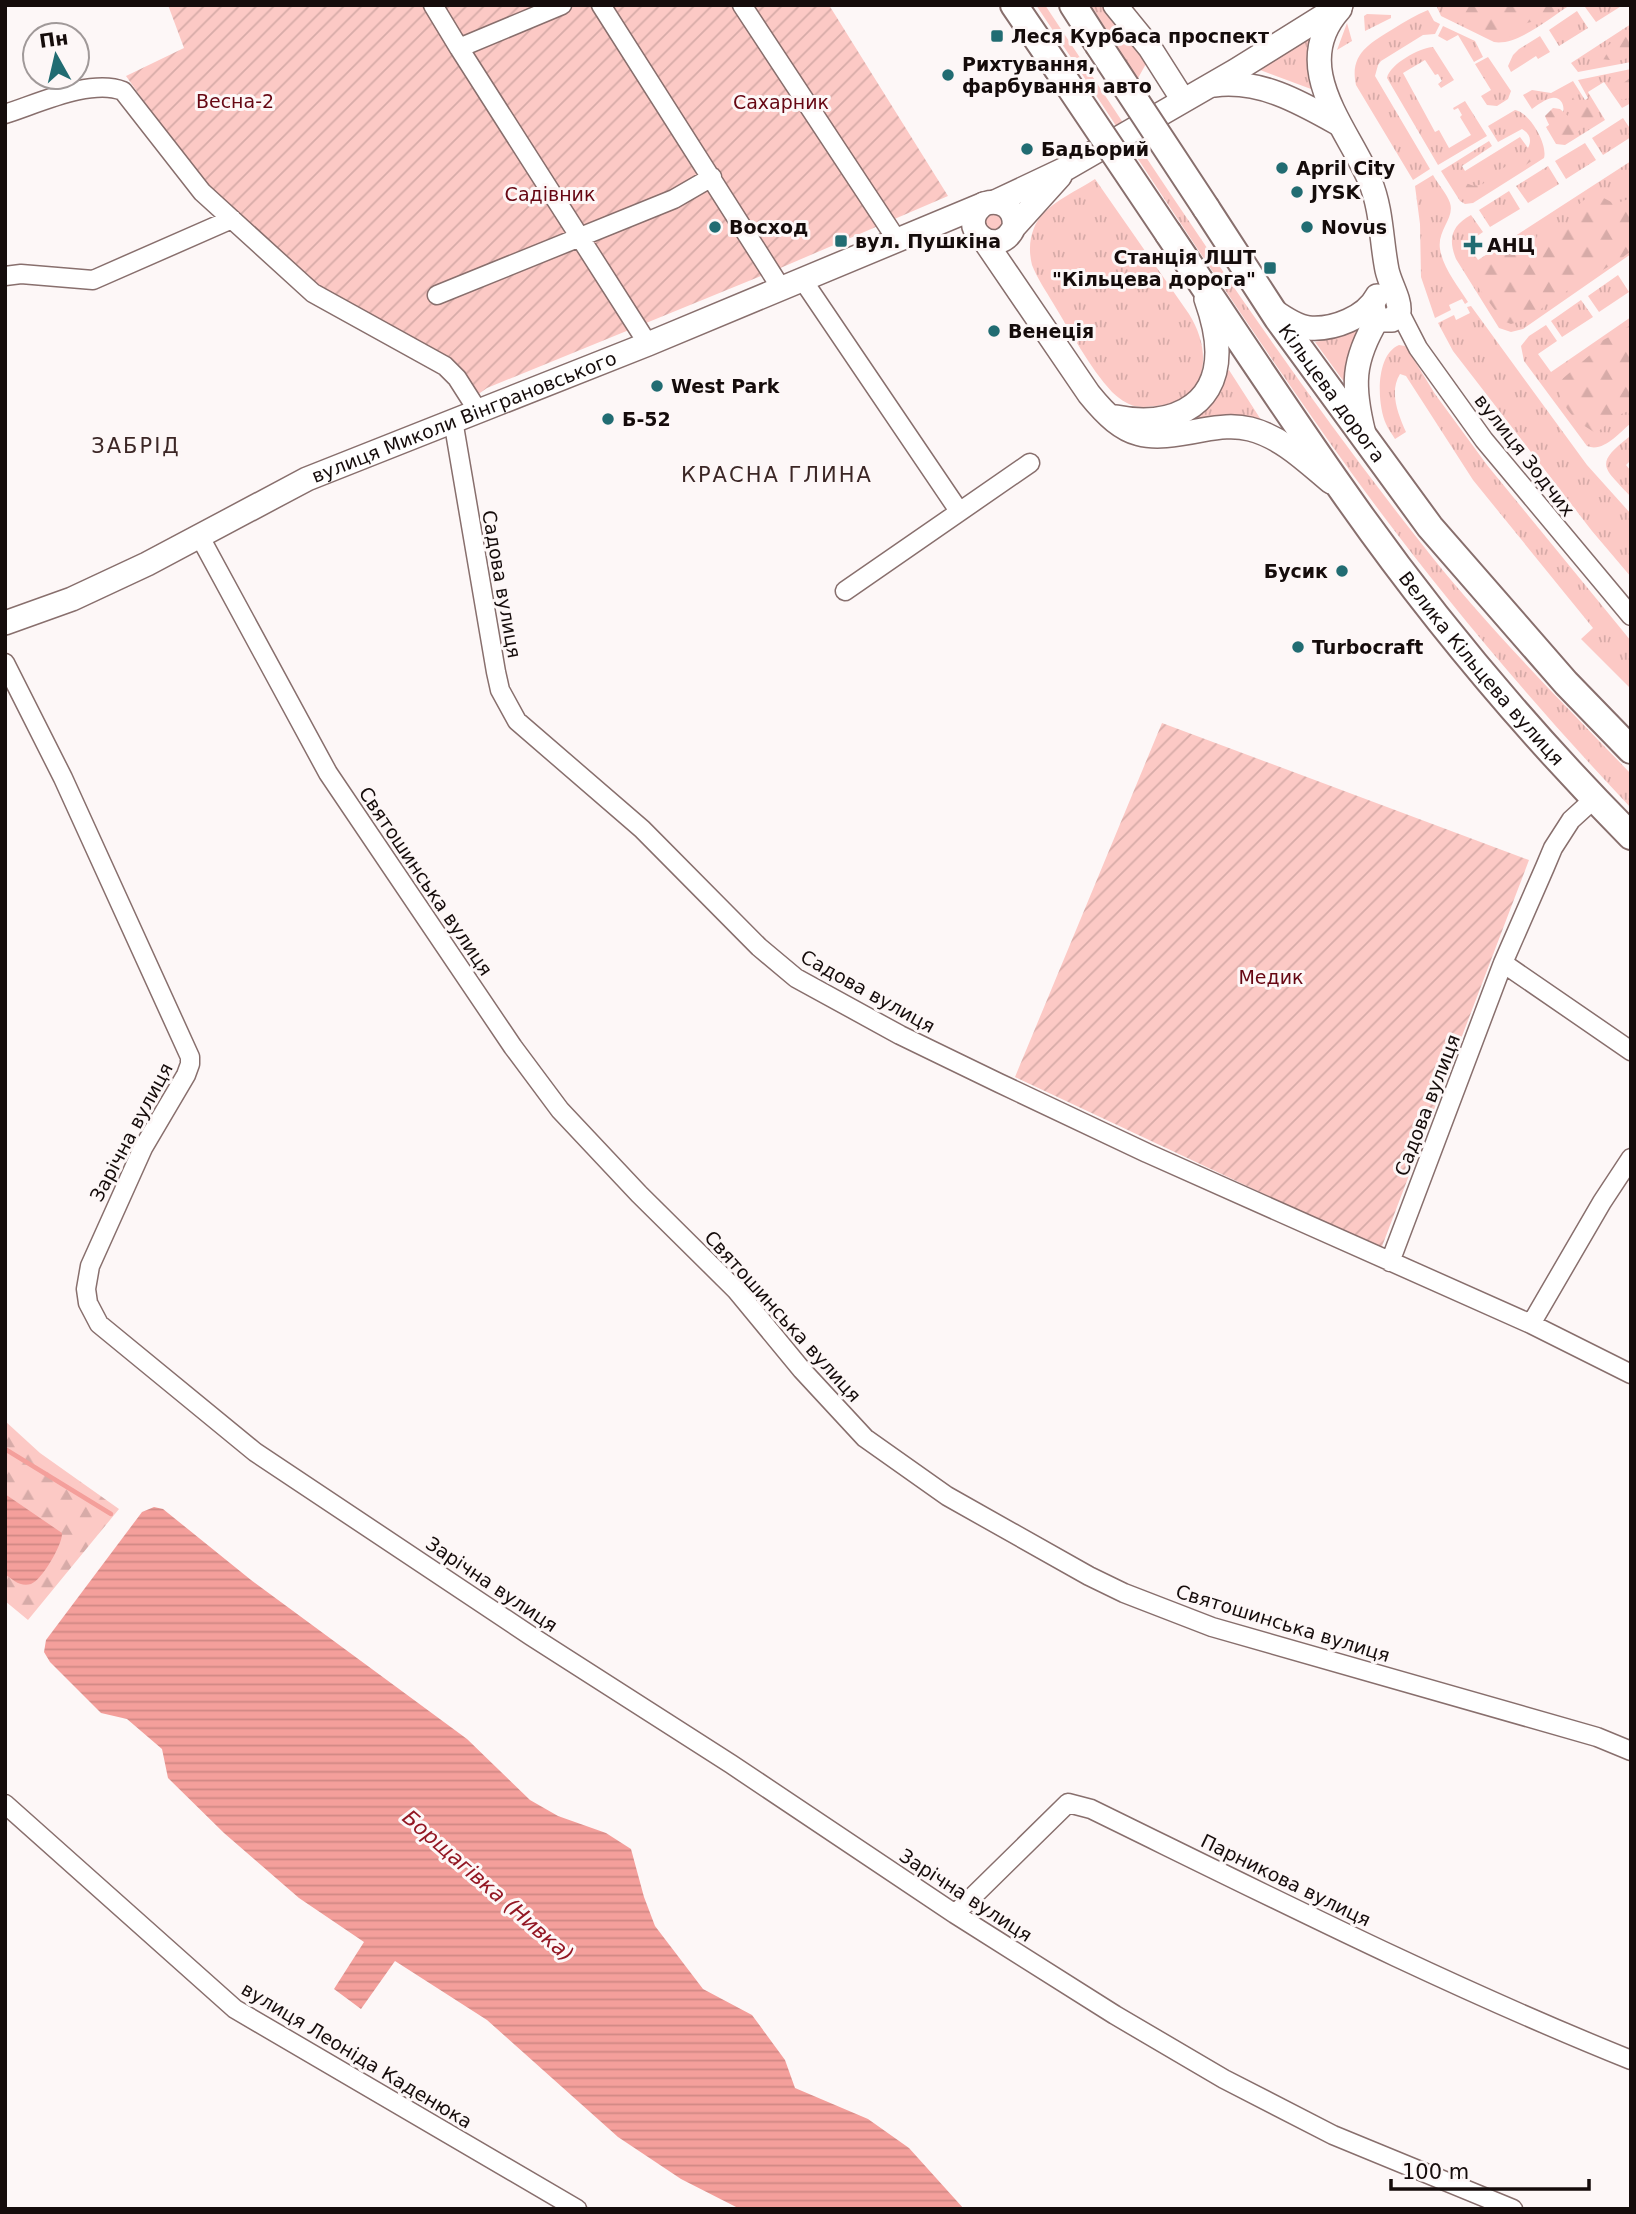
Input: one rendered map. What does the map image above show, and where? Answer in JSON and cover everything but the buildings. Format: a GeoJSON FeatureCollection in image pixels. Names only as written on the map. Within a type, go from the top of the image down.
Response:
{"type":"FeatureCollection","features":[{"type":"Feature","properties":{"kind":"highway"},"geometry":{"type":"LineString","coordinates":[[1014,5],[1344,492]]}},
{"type":"Feature","properties":{"kind":"highway","name":"Кільцева дорога"},"geometry":{"type":"LineString","coordinates":[[1073,5],[1271,309],[1366,440],[1460,563],[1591,711],[1631,750]]}},
{"type":"Feature","properties":{"kind":"highway","name":"Велика Кільцева вулиця"},"geometry":{"type":"LineString","coordinates":[[1344,492],[1470,658],[1528,727],[1631,836]]}},
{"type":"Feature","properties":{"kind":"main road"},"geometry":{"type":"LineString","coordinates":[[1115,5],[1150,48],[1183,100]]}},
{"type":"Feature","properties":{"kind":"main road"},"geometry":{"type":"LineString","coordinates":[[930,226],[958,227],[996,242],[1012,231],[1067,168],[1343,5]]}},
{"type":"Feature","properties":{"kind":"main road"},"geometry":{"type":"LineString","coordinates":[[1343,5],[1322,38],[1322,80],[1335,117],[1376,196],[1387,270],[1382,311],[1356,367],[1355,387],[1366,440]]}},
{"type":"Feature","properties":{"kind":"main road"},"geometry":{"type":"LineString","coordinates":[[1235,71],[1272,78],[1308,94],[1335,117]]}},
{"type":"Feature","properties":{"kind":"main road"},"geometry":{"type":"LineString","coordinates":[[1207,86],[1257,86],[1335,117]]}},
{"type":"Feature","properties":{"kind":"main road","name":"вулиця Миколи Вінграновського"},"geometry":{"type":"LineString","coordinates":[[5,623],[72,599],[200,537],[307,479],[648,344],[990,203],[1067,168]]}},
{"type":"Feature","properties":{"kind":"main road"},"geometry":{"type":"LineString","coordinates":[[1024,297],[1012,231],[1013,215],[1001,203],[990,203],[975,213],[973,220],[980,236],[1089,394],[1125,429],[1140,436],[1160,438],[1233,426],[1252,429],[1283,444],[1344,492]]}},
{"type":"Feature","properties":{"kind":"main road"},"geometry":{"type":"LineString","coordinates":[[1109,415],[1135,421],[1171,417],[1185,411],[1207,390],[1216,368],[1217,343],[1201,282]]}},
{"type":"Feature","properties":{"kind":"main road"},"geometry":{"type":"LineString","coordinates":[[1271,309],[1289,321],[1308,328],[1337,324],[1360,315],[1382,311]]}},
{"type":"Feature","properties":{"kind":"street"},"geometry":{"type":"LineString","coordinates":[[433,5],[648,344]]}},
{"type":"Feature","properties":{"kind":"street"},"geometry":{"type":"LineString","coordinates":[[459,48],[562,5]]}},
{"type":"Feature","properties":{"kind":"street"},"geometry":{"type":"LineString","coordinates":[[601,5],[712,177],[959,511]]}},
{"type":"Feature","properties":{"kind":"street"},"geometry":{"type":"LineString","coordinates":[[742,5],[897,240]]}},
{"type":"Feature","properties":{"kind":"street"},"geometry":{"type":"LineString","coordinates":[[5,114],[91,88],[114,87],[123,91],[202,192],[313,293],[444,366],[457,378],[478,411]]}},
{"type":"Feature","properties":{"kind":"street"},"geometry":{"type":"LineString","coordinates":[[437,295],[674,199],[712,177]]}},
{"type":"Feature","properties":{"kind":"street"},"geometry":{"type":"LineString","coordinates":[[5,276],[21,274],[93,280],[232,219]]}},
{"type":"Feature","properties":{"kind":"street"},"geometry":{"type":"LineString","coordinates":[[1382,311],[1387,330],[1411,335]]}},
{"type":"Feature","properties":{"kind":"street","name":"вулиця Зодчих"},"geometry":{"type":"LineString","coordinates":[[1382,311],[1411,335],[1484,440],[1631,616]]}},
{"type":"Feature","properties":{"kind":"street","name":"Садова вулиця"},"geometry":{"type":"LineString","coordinates":[[453,420],[493,658],[500,690],[508,708],[516,721],[642,829],[759,947],[796,978],[900,1035],[1147,1153],[1531,1324],[1631,1374]]}},
{"type":"Feature","properties":{"kind":"street"},"geometry":{"type":"LineString","coordinates":[[845,591],[1030,463]]}},
{"type":"Feature","properties":{"kind":"street","name":"Святошинська вулиця"},"geometry":{"type":"LineString","coordinates":[[200,537],[328,773],[513,1047],[560,1110],[639,1194],[736,1290],[802,1370],[865,1438],[947,1496],[1089,1576],[1136,1598],[1212,1627],[1597,1737],[1631,1751]]}},
{"type":"Feature","properties":{"kind":"street","name":"Зарічна вулиця"},"geometry":{"type":"LineString","coordinates":[[5,663],[63,778],[190,1057],[186,1075],[143,1148],[90,1266],[86,1289],[88,1303],[99,1324],[255,1452],[955,1914],[1115,2015],[1224,2079],[1333,2136],[1513,2209]]}},
{"type":"Feature","properties":{"kind":"street"},"geometry":{"type":"LineString","coordinates":[[1591,711],[1631,729]]}},
{"type":"Feature","properties":{"kind":"street","name":"Садова вулиця"},"geometry":{"type":"LineString","coordinates":[[1390,1262],[1503,963],[1553,848],[1571,820],[1594,799]]}},
{"type":"Feature","properties":{"kind":"street"},"geometry":{"type":"LineString","coordinates":[[1503,963],[1631,1051]]}},
{"type":"Feature","properties":{"kind":"street"},"geometry":{"type":"LineString","coordinates":[[1531,1324],[1602,1202],[1631,1158]]}},
{"type":"Feature","properties":{"kind":"street","name":"Парникова вулиця"},"geometry":{"type":"LineString","coordinates":[[955,1914],[1068,1803],[1091,1809],[1361,1940],[1506,2007],[1631,2060]]}},
{"type":"Feature","properties":{"kind":"street","name":"вулиця Леоніда Каденюка"},"geometry":{"type":"LineString","coordinates":[[5,1804],[235,2010],[577,2209]]}},
{"type":"Feature","properties":{"kind":"green space"},"geometry":{"type":"Polygon","coordinates":[[[168,5],[829,5],[948,196],[487,388],[477,395],[333,299],[271,249],[188,164],[126,76],[184,48],[168,5]]]}},
{"type":"Feature","properties":{"kind":"green space"},"geometry":{"type":"Polygon","coordinates":[[[1036,5],[1045,5],[1274,345],[1421,543],[1497,632],[1631,774],[1631,808],[1487,646],[1385,519],[1272,359],[1036,5]]]}},
{"type":"Feature","properties":{"kind":"green space"},"geometry":{"type":"Polygon","coordinates":[[[1091,5],[1106,5],[1147,62],[1137,80],[1091,5]]]}},
{"type":"Feature","properties":{"kind":"green space"},"geometry":{"type":"Polygon","coordinates":[[[1436,5],[1570,5],[1513,40],[1494,42],[1441,16],[1436,5]]]}},
{"type":"Feature","properties":{"kind":"green space"},"geometry":{"type":"Polygon","coordinates":[[[1464,5],[1565,5],[1543,19],[1527,23],[1512,37],[1489,35],[1461,21],[1457,15],[1464,5]]]}},
{"type":"Feature","properties":{"kind":"green space"},"geometry":{"type":"Polygon","coordinates":[[[1623,5],[1596,22],[1585,7],[1623,5]]]}},
{"type":"Feature","properties":{"kind":"green space"},"geometry":{"type":"Polygon","coordinates":[[[1428,10],[1434,21],[1440,24],[1435,34],[1423,35],[1381,61],[1375,76],[1430,169],[1413,180],[1356,85],[1355,74],[1359,57],[1369,45],[1428,10]]]}},
{"type":"Feature","properties":{"kind":"green space"},"geometry":{"type":"Polygon","coordinates":[[[1577,11],[1588,28],[1559,46],[1549,30],[1577,11]]]}},
{"type":"Feature","properties":{"kind":"green space"},"geometry":{"type":"Polygon","coordinates":[[[1391,15],[1391,18],[1365,31],[1364,16],[1391,15]]]}},
{"type":"Feature","properties":{"kind":"green space"},"geometry":{"type":"Polygon","coordinates":[[[1347,23],[1352,41],[1337,50],[1347,23]]]}},
{"type":"Feature","properties":{"kind":"green space"},"geometry":{"type":"Polygon","coordinates":[[[1631,24],[1631,62],[1578,72],[1571,63],[1631,24]]]}},
{"type":"Feature","properties":{"kind":"green space"},"geometry":{"type":"Polygon","coordinates":[[[1443,26],[1475,41],[1483,57],[1474,62],[1458,35],[1447,41],[1438,36],[1443,26]]]}},
{"type":"Feature","properties":{"kind":"green space"},"geometry":{"type":"Polygon","coordinates":[[[1318,27],[1310,72],[1311,89],[1252,67],[1318,27]]]}},
{"type":"Feature","properties":{"kind":"green space"},"geometry":{"type":"Polygon","coordinates":[[[1631,28],[1631,57],[1618,61],[1601,59],[1606,47],[1631,28]]]}},
{"type":"Feature","properties":{"kind":"green space"},"geometry":{"type":"Polygon","coordinates":[[[1540,36],[1550,52],[1538,59],[1536,56],[1511,72],[1508,66],[1513,55],[1540,36]]]}},
{"type":"Feature","properties":{"kind":"green space"},"geometry":{"type":"Polygon","coordinates":[[[1433,47],[1454,80],[1441,88],[1438,84],[1442,81],[1438,74],[1435,75],[1425,60],[1403,73],[1435,132],[1439,130],[1449,148],[1471,135],[1460,117],[1462,115],[1458,108],[1453,108],[1465,101],[1487,136],[1438,165],[1387,78],[1393,67],[1406,58],[1420,50],[1433,47]]]}},
{"type":"Feature","properties":{"kind":"green space"},"geometry":{"type":"Polygon","coordinates":[[[1488,57],[1511,91],[1508,99],[1497,106],[1487,105],[1481,96],[1491,90],[1475,64],[1488,57]]]}},
{"type":"Feature","properties":{"kind":"green space"},"geometry":{"type":"Polygon","coordinates":[[[1631,69],[1631,103],[1622,108],[1604,82],[1588,92],[1605,120],[1565,145],[1556,144],[1546,127],[1562,114],[1563,108],[1559,99],[1550,99],[1532,109],[1523,95],[1532,90],[1551,93],[1573,81],[1585,100],[1588,98],[1578,80],[1631,69]]]}},
{"type":"Feature","properties":{"kind":"green space"},"geometry":{"type":"Polygon","coordinates":[[[1631,77],[1631,97],[1622,100],[1619,97],[1621,85],[1631,77]]]}},
{"type":"Feature","properties":{"kind":"green space"},"geometry":{"type":"Polygon","coordinates":[[[1575,95],[1584,105],[1595,111],[1595,117],[1573,135],[1562,138],[1556,135],[1545,116],[1553,108],[1560,109],[1568,116],[1575,95]]]}},
{"type":"Feature","properties":{"kind":"green space"},"geometry":{"type":"Polygon","coordinates":[[[1515,110],[1526,116],[1536,130],[1543,145],[1544,158],[1473,203],[1465,204],[1460,201],[1441,171],[1489,141],[1492,146],[1462,166],[1465,171],[1520,137],[1528,148],[1530,137],[1522,129],[1498,142],[1488,126],[1515,110]]]}},
{"type":"Feature","properties":{"kind":"green space"},"geometry":{"type":"Polygon","coordinates":[[[1623,118],[1631,130],[1631,137],[1603,155],[1592,138],[1623,118]]]}},
{"type":"Feature","properties":{"kind":"green space"},"geometry":{"type":"Polygon","coordinates":[[[1585,143],[1596,160],[1566,179],[1555,161],[1585,143]]]}},
{"type":"Feature","properties":{"kind":"green space"},"geometry":{"type":"Polygon","coordinates":[[[1537,144],[1543,150],[1539,156],[1474,199],[1466,198],[1458,189],[1460,181],[1474,186],[1483,184],[1491,174],[1525,157],[1537,144]]]}},
{"type":"Feature","properties":{"kind":"green space"},"geometry":{"type":"Polygon","coordinates":[[[1631,161],[1631,254],[1523,329],[1511,332],[1499,328],[1456,259],[1452,245],[1455,228],[1471,215],[1483,232],[1467,243],[1478,260],[1631,161]]]}},
{"type":"Feature","properties":{"kind":"green space"},"geometry":{"type":"Polygon","coordinates":[[[1548,166],[1559,184],[1528,203],[1516,186],[1548,166]]]}},
{"type":"Feature","properties":{"kind":"green space"},"geometry":{"type":"Polygon","coordinates":[[[1433,175],[1447,196],[1451,209],[1441,236],[1440,249],[1451,277],[1468,302],[1465,304],[1462,299],[1449,305],[1451,310],[1435,318],[1421,277],[1420,224],[1415,186],[1433,175]]]}},
{"type":"Feature","properties":{"kind":"green space"},"geometry":{"type":"Polygon","coordinates":[[[1095,179],[1197,329],[1203,358],[1201,372],[1196,385],[1187,395],[1174,402],[1135,406],[1112,392],[1081,349],[1032,265],[1030,242],[1038,220],[1060,200],[1095,179]]]}},
{"type":"Feature","properties":{"kind":"green space"},"geometry":{"type":"Polygon","coordinates":[[[1509,191],[1520,209],[1490,227],[1479,210],[1509,191]]]}},
{"type":"Feature","properties":{"kind":"green space"},"geometry":{"type":"Polygon","coordinates":[[[1600,196],[1615,204],[1631,198],[1631,251],[1550,301],[1531,318],[1511,324],[1503,321],[1475,283],[1467,264],[1470,261],[1482,263],[1516,245],[1528,247],[1536,244],[1538,231],[1544,226],[1565,229],[1570,222],[1568,214],[1584,200],[1600,196]]]}},
{"type":"Feature","properties":{"kind":"green space"},"geometry":{"type":"Polygon","coordinates":[[[999,211],[1006,224],[993,233],[984,226],[985,215],[999,211]]]}},
{"type":"Feature","properties":{"kind":"green space"},"geometry":{"type":"Polygon","coordinates":[[[1618,275],[1629,292],[1599,312],[1588,296],[1618,275]]]}},
{"type":"Feature","properties":{"kind":"green space"},"geometry":{"type":"Polygon","coordinates":[[[1581,300],[1593,317],[1562,337],[1551,321],[1581,300]]]}},
{"type":"Feature","properties":{"kind":"green space"},"geometry":{"type":"Polygon","coordinates":[[[1471,306],[1587,465],[1631,514],[1631,577],[1592,531],[1453,351],[1438,323],[1454,315],[1456,320],[1470,313],[1467,307],[1471,306]]]}},
{"type":"Feature","properties":{"kind":"green space"},"geometry":{"type":"Polygon","coordinates":[[[1631,317],[1631,423],[1605,444],[1599,447],[1587,446],[1524,361],[1521,346],[1529,336],[1546,325],[1557,341],[1538,354],[1551,372],[1631,317]]]}},
{"type":"Feature","properties":{"kind":"green space"},"geometry":{"type":"Polygon","coordinates":[[[1364,324],[1347,386],[1315,342],[1335,338],[1364,324]]]}},
{"type":"Feature","properties":{"kind":"green space"},"geometry":{"type":"Polygon","coordinates":[[[1631,325],[1631,410],[1619,415],[1596,433],[1575,418],[1564,405],[1559,389],[1560,381],[1590,355],[1596,344],[1631,325]]]}},
{"type":"Feature","properties":{"kind":"green space"},"geometry":{"type":"Polygon","coordinates":[[[1399,345],[1408,350],[1435,394],[1487,465],[1631,641],[1631,689],[1581,639],[1593,628],[1473,480],[1406,376],[1400,374],[1395,396],[1406,432],[1395,439],[1383,415],[1380,381],[1386,359],[1391,350],[1399,345]]]}},
{"type":"Feature","properties":{"kind":"green space"},"geometry":{"type":"Polygon","coordinates":[[[1229,370],[1265,426],[1184,422],[1224,372],[1229,370]]]}},
{"type":"Feature","properties":{"kind":"green space"},"geometry":{"type":"Polygon","coordinates":[[[1629,437],[1631,460],[1626,465],[1631,471],[1631,497],[1606,466],[1610,454],[1629,437]]]}},
{"type":"Feature","properties":{"kind":"green space","name":"Медик"},"geometry":{"type":"Polygon","coordinates":[[[1162,723],[1529,860],[1381,1249],[1015,1077],[1162,723]]]}},
{"type":"Feature","properties":{"kind":"green space"},"geometry":{"type":"Polygon","coordinates":[[[5,1421],[40,1453],[119,1509],[28,1620],[5,1601],[5,1421]]]}},
{"type":"Feature","properties":{"kind":"water"},"geometry":{"type":"Polygon","coordinates":[[[5,1494],[62,1533],[51,1561],[41,1576],[31,1584],[20,1584],[5,1574],[5,1494]]]}},
{"type":"Feature","properties":{"kind":"water"},"geometry":{"type":"Polygon","coordinates":[[[154,1507],[163,1509],[251,1580],[467,1739],[530,1800],[558,1816],[606,1833],[631,1849],[655,1926],[703,1989],[752,2015],[785,2060],[795,2088],[868,2119],[909,2148],[964,2209],[740,2209],[681,2179],[618,2137],[487,2020],[395,1961],[361,2009],[334,1989],[364,1942],[299,1898],[224,1833],[168,1778],[162,1749],[127,1719],[101,1713],[50,1662],[44,1652],[46,1640],[142,1512],[154,1507]]]}},
{"type":"Feature","properties":{"kind":"waterway","name":"Борщагівка (Нивка)"},"geometry":{"type":"LineString","coordinates":[[5,1449],[111,1514]]}},
{"type":"Feature","properties":{"kind":"place","name":"Леся Курбаса проспект"},"geometry":{"type":"Point","coordinates":[997,36]}},
{"type":"Feature","properties":{"kind":"place","name":"Рихтування, фарбування авто"},"geometry":{"type":"Point","coordinates":[948,75]}},
{"type":"Feature","properties":{"kind":"place","name":"Бадьорий"},"geometry":{"type":"Point","coordinates":[1027,149]}},
{"type":"Feature","properties":{"kind":"place","name":"April City"},"geometry":{"type":"Point","coordinates":[1282,168]}},
{"type":"Feature","properties":{"kind":"place","name":"JYSK"},"geometry":{"type":"Point","coordinates":[1297,192]}},
{"type":"Feature","properties":{"kind":"place","name":"Восход"},"geometry":{"type":"Point","coordinates":[715,227]}},
{"type":"Feature","properties":{"kind":"place","name":"Novus"},"geometry":{"type":"Point","coordinates":[1307,227]}},
{"type":"Feature","properties":{"kind":"place","name":"вул. Пушкіна"},"geometry":{"type":"Point","coordinates":[841,241]}},
{"type":"Feature","properties":{"kind":"place","name":"АНЦ"},"geometry":{"type":"Point","coordinates":[1473,245]}},
{"type":"Feature","properties":{"kind":"place","name":"Станція ЛШТ \"Кільцева дорога\""},"geometry":{"type":"Point","coordinates":[1270,268]}},
{"type":"Feature","properties":{"kind":"place","name":"Венеція"},"geometry":{"type":"Point","coordinates":[994,331]}},
{"type":"Feature","properties":{"kind":"place","name":"West Park"},"geometry":{"type":"Point","coordinates":[657,386]}},
{"type":"Feature","properties":{"kind":"place","name":"Б-52"},"geometry":{"type":"Point","coordinates":[608,419]}},
{"type":"Feature","properties":{"kind":"place","name":"Бусик"},"geometry":{"type":"Point","coordinates":[1342,571]}},
{"type":"Feature","properties":{"kind":"place","name":"Turbocraft"},"geometry":{"type":"Point","coordinates":[1298,647]}},
{"type":"Feature","properties":{"kind":"district","name":"ЗАБРІД"},"geometry":{"type":"Point","coordinates":[136,446]}},
{"type":"Feature","properties":{"kind":"district","name":"КРАСНА ГЛИНА"},"geometry":{"type":"Point","coordinates":[777,475]}},
{"type":"Feature","properties":{"kind":"park label","name":"Весна-2"},"geometry":{"type":"Point","coordinates":[235,101]}},
{"type":"Feature","properties":{"kind":"park label","name":"Сахарник"},"geometry":{"type":"Point","coordinates":[781,102]}},
{"type":"Feature","properties":{"kind":"park label","name":"Садівник"},"geometry":{"type":"Point","coordinates":[550,194]}}]}
